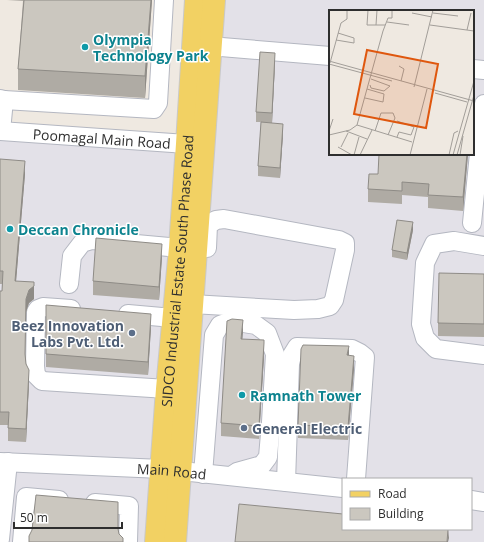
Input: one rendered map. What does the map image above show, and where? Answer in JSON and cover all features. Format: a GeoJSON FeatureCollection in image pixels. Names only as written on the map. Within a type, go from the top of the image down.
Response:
{"type":"FeatureCollection","features":[{"type":"Feature","properties":{"kind":"main road","name":"SIDCO Industrial Estate South Phase Road"},"geometry":{"type":"LineString","coordinates":[[156,542],[171,470],[197,304],[196,144],[202,45],[196,0]]}},
{"type":"Feature","properties":{"kind":"main road","name":"SIDCO Industrial Estate South Phase Road"},"geometry":{"type":"LineString","coordinates":[[202,45],[214,0]]}},
{"type":"Feature","properties":{"kind":"main road","name":"SIDCO Industrial Estate South Phase Road"},"geometry":{"type":"LineString","coordinates":[[175,542],[167,389],[180,248],[196,144]]}},
{"type":"Feature","properties":{"kind":"street"},"geometry":{"type":"LineString","coordinates":[[0,132],[2,100],[154,109],[158,103],[164,0]]}},
{"type":"Feature","properties":{"kind":"street"},"geometry":{"type":"LineString","coordinates":[[202,45],[329,56]]}},
{"type":"Feature","properties":{"kind":"street"},"geometry":{"type":"LineString","coordinates":[[474,69],[484,70]]}},
{"type":"Feature","properties":{"kind":"street"},"geometry":{"type":"LineString","coordinates":[[472,222],[484,104]]}},
{"type":"Feature","properties":{"kind":"street","name":"Poomagal Main Road"},"geometry":{"type":"LineString","coordinates":[[0,132],[196,144]]}},
{"type":"Feature","properties":{"kind":"street"},"geometry":{"type":"LineString","coordinates":[[224,219],[338,240],[345,243],[346,250],[334,300],[330,306],[318,309],[294,310],[197,304],[208,225],[216,220],[224,219]]}},
{"type":"Feature","properties":{"kind":"street"},"geometry":{"type":"LineString","coordinates":[[69,284],[72,256],[82,242],[92,240],[180,248]]}},
{"type":"Feature","properties":{"kind":"street"},"geometry":{"type":"LineString","coordinates":[[484,246],[454,241],[434,244],[425,263],[421,324],[425,338],[436,349],[484,355]]}},
{"type":"Feature","properties":{"kind":"street"},"geometry":{"type":"LineString","coordinates":[[89,311],[49,307],[38,309],[36,312],[36,375],[42,381],[167,389]]}},
{"type":"Feature","properties":{"kind":"street"},"geometry":{"type":"LineString","coordinates":[[112,313],[173,318]]}},
{"type":"Feature","properties":{"kind":"street"},"geometry":{"type":"LineString","coordinates":[[204,474],[214,335],[220,325],[231,321],[256,325],[267,333],[275,354],[268,457],[262,465],[237,472],[232,476]]}},
{"type":"Feature","properties":{"kind":"street"},"geometry":{"type":"LineString","coordinates":[[286,482],[290,364],[292,355],[297,347],[352,349],[365,357],[356,478]]}},
{"type":"Feature","properties":{"kind":"street"},"geometry":{"type":"LineString","coordinates":[[0,539],[4,462]]}},
{"type":"Feature","properties":{"kind":"street","name":"Main Road"},"geometry":{"type":"LineString","coordinates":[[4,462],[171,470],[342,488]]}},
{"type":"Feature","properties":{"kind":"street"},"geometry":{"type":"LineString","coordinates":[[22,542],[26,497],[130,506],[128,542]]}},
{"type":"Feature","properties":{"kind":"street"},"geometry":{"type":"LineString","coordinates":[[472,500],[484,502]]}},
{"type":"Feature","properties":{"kind":"shaded area"},"geometry":{"type":"Polygon","coordinates":[[[204,0],[484,0],[484,542],[0,542],[0,125],[194,134],[204,0]]]}},
{"type":"Feature","properties":{"kind":"building","name":"Olympia Technology Park"},"geometry":{"type":"Polygon","coordinates":[[[24,0],[151,0],[145,76],[18,69],[24,0]]]}},
{"type":"Feature","properties":{"kind":"building"},"geometry":{"type":"Polygon","coordinates":[[[260,52],[275,53],[272,113],[256,112],[260,52]]]}},
{"type":"Feature","properties":{"kind":"building"},"geometry":{"type":"Polygon","coordinates":[[[261,122],[283,124],[280,168],[258,166],[261,122]]]}},
{"type":"Feature","properties":{"kind":"building"},"geometry":{"type":"Polygon","coordinates":[[[379,155],[467,155],[463,197],[428,195],[429,184],[402,182],[402,191],[368,189],[369,174],[378,174],[379,155]]]}},
{"type":"Feature","properties":{"kind":"building"},"geometry":{"type":"Polygon","coordinates":[[[0,159],[25,161],[15,281],[34,282],[34,286],[29,290],[26,299],[25,354],[26,364],[29,370],[26,429],[8,428],[9,412],[0,412],[0,291],[2,291],[3,271],[0,271],[0,159]]]}},
{"type":"Feature","properties":{"kind":"building"},"geometry":{"type":"Polygon","coordinates":[[[397,220],[413,222],[407,253],[392,250],[397,220]]]}},
{"type":"Feature","properties":{"kind":"building"},"geometry":{"type":"Polygon","coordinates":[[[96,238],[162,244],[159,287],[93,281],[96,238]]]}},
{"type":"Feature","properties":{"kind":"building"},"geometry":{"type":"Polygon","coordinates":[[[439,273],[484,274],[484,324],[438,323],[439,273]]]}},
{"type":"Feature","properties":{"kind":"building"},"geometry":{"type":"Polygon","coordinates":[[[46,305],[151,314],[148,362],[46,354],[46,305]]]}},
{"type":"Feature","properties":{"kind":"building","name":"Ramnath Tower"},"geometry":{"type":"Polygon","coordinates":[[[232,319],[243,320],[241,339],[264,340],[259,426],[221,423],[227,321],[232,319]]]}},
{"type":"Feature","properties":{"kind":"building"},"geometry":{"type":"Polygon","coordinates":[[[303,345],[349,346],[347,355],[354,356],[348,427],[298,425],[301,349],[303,345]]]}},
{"type":"Feature","properties":{"kind":"building"},"geometry":{"type":"Polygon","coordinates":[[[36,495],[118,502],[118,529],[119,534],[123,538],[123,542],[29,542],[36,495]]]}},
{"type":"Feature","properties":{"kind":"building"},"geometry":{"type":"Polygon","coordinates":[[[239,504],[342,514],[342,530],[448,530],[447,542],[235,542],[239,504]]]}},
{"type":"Feature","properties":{"kind":"place","name":"Olympia Technology Park"},"geometry":{"type":"Point","coordinates":[85,47]}},
{"type":"Feature","properties":{"kind":"place","name":"Deccan Chronicle"},"geometry":{"type":"Point","coordinates":[10,229]}},
{"type":"Feature","properties":{"kind":"place","name":"Beez Innovation Labs Pvt. Ltd."},"geometry":{"type":"Point","coordinates":[132,333]}},
{"type":"Feature","properties":{"kind":"place","name":"Ramnath Tower"},"geometry":{"type":"Point","coordinates":[242,395]}},
{"type":"Feature","properties":{"kind":"place","name":"General Electric"},"geometry":{"type":"Point","coordinates":[244,428]}}]}
